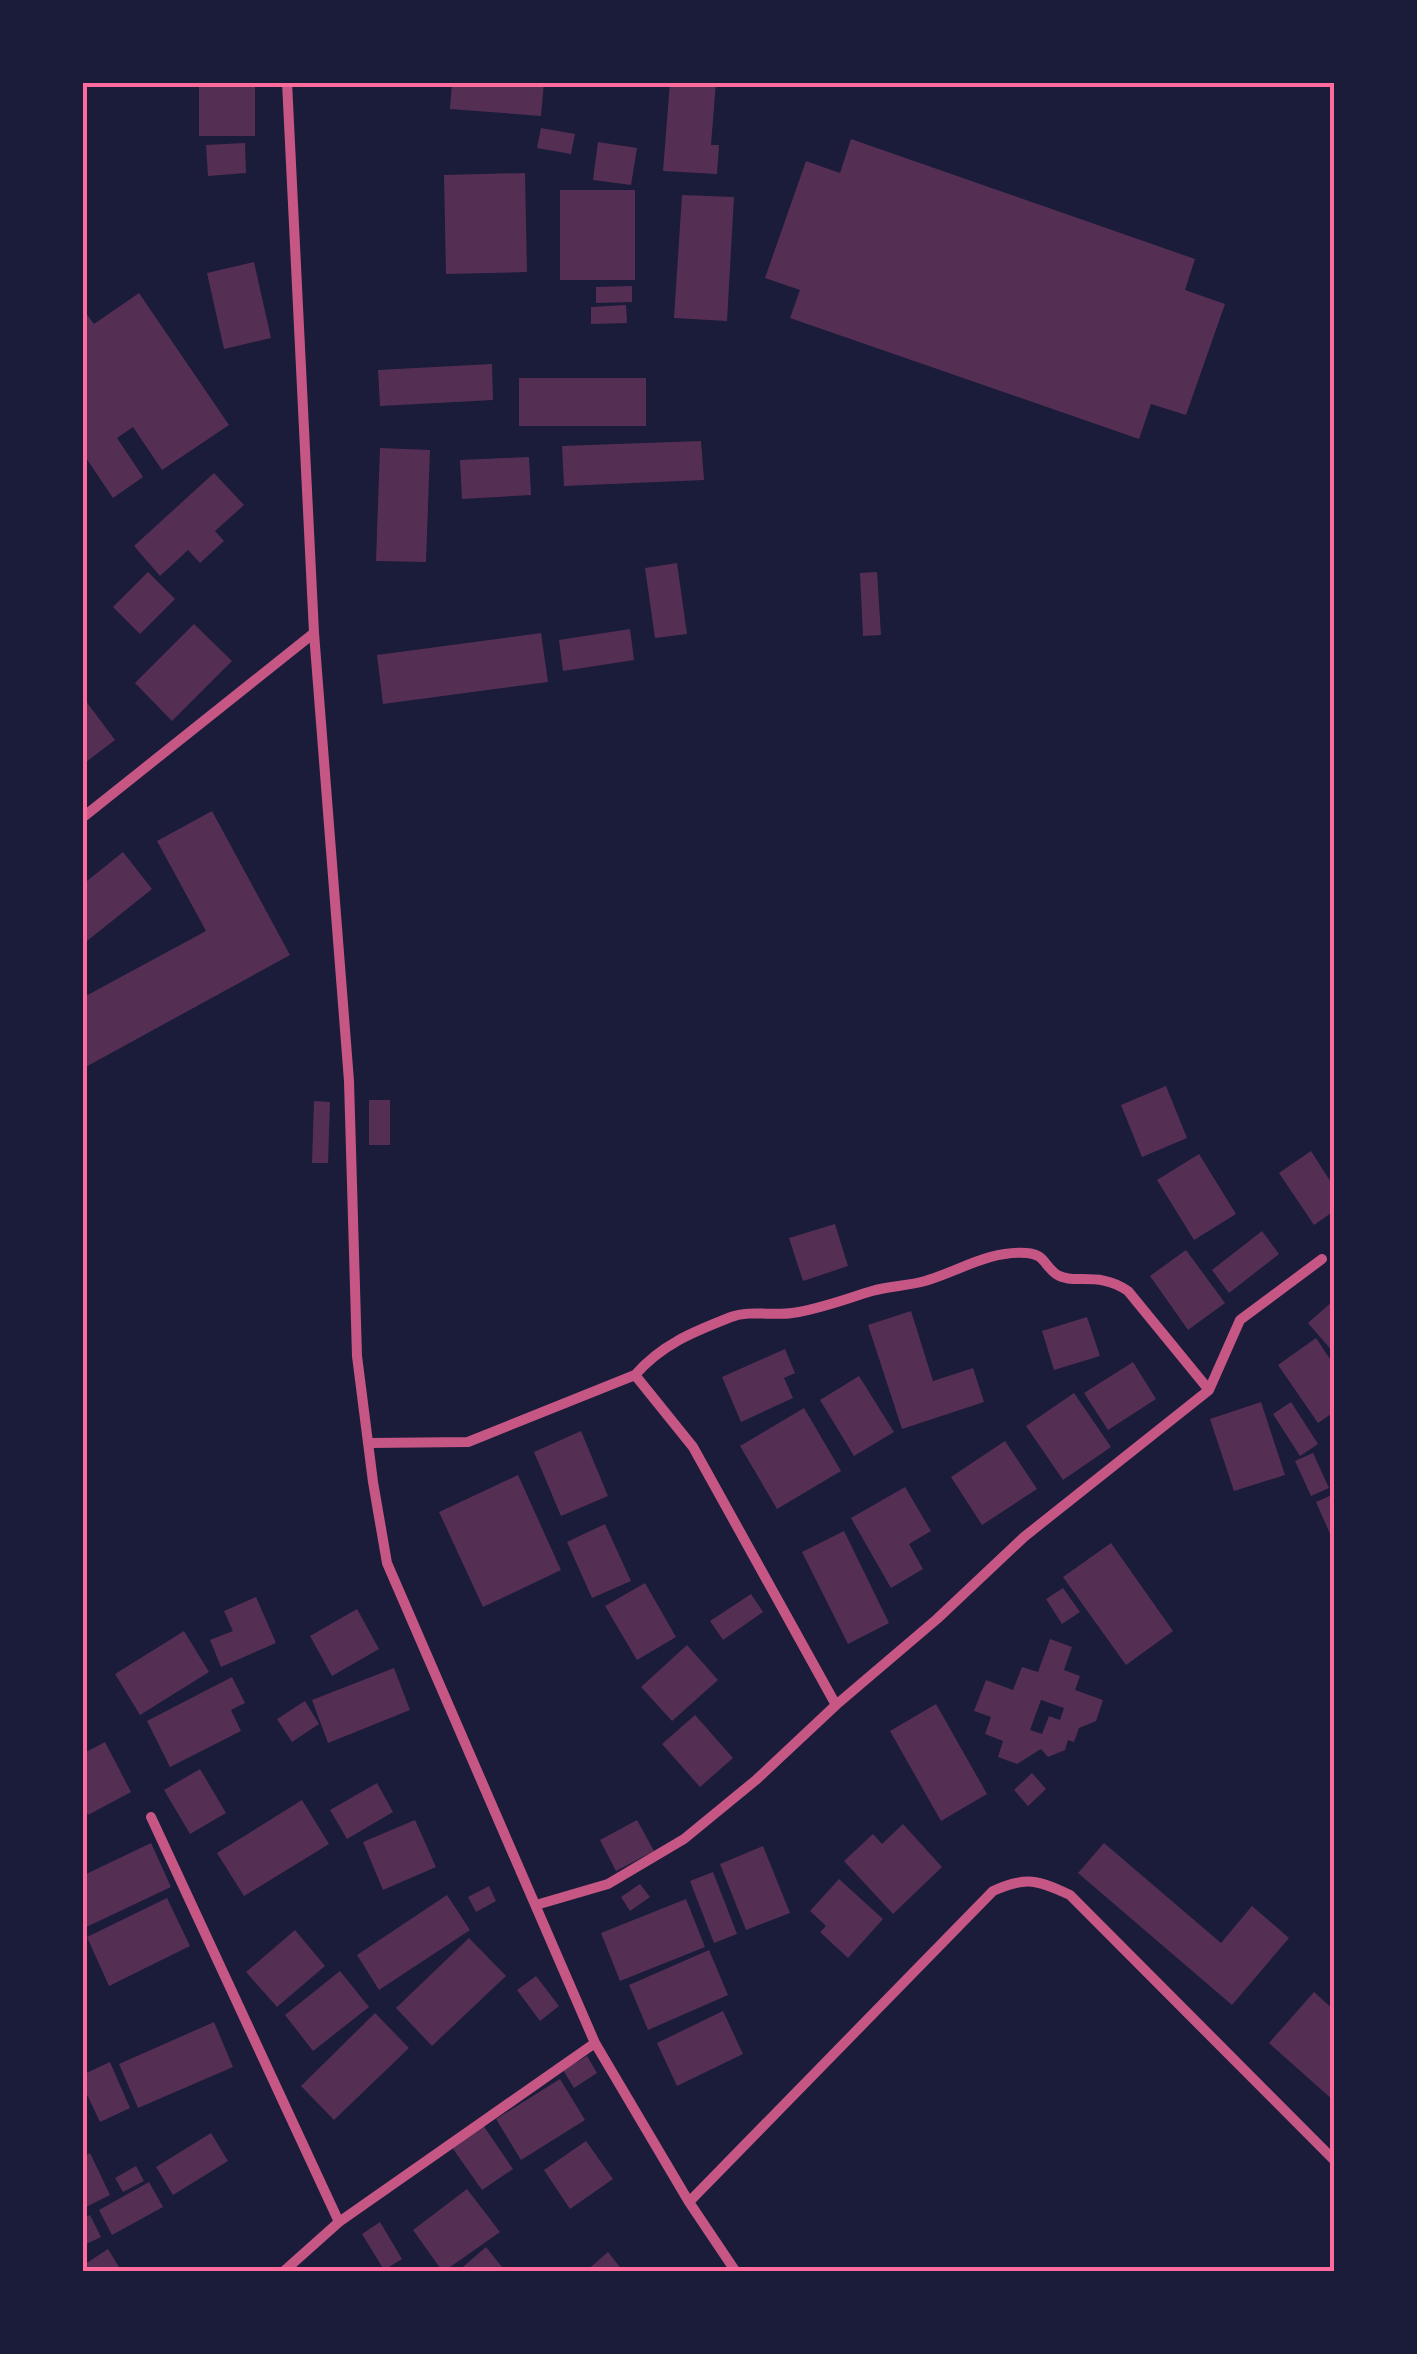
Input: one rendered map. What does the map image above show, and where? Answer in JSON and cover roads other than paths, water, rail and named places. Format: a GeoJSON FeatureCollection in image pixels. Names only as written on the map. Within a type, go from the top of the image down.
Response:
{"type":"FeatureCollection","features":[{"type":"Feature","properties":{"kind":"street"},"geometry":{"type":"LineString","coordinates":[[287,82],[314,633],[349,1081],[357,1356],[387,1562],[595,2043],[689,2202],[736,2272]]}},
{"type":"Feature","properties":{"kind":"street"},"geometry":{"type":"LineString","coordinates":[[82,818],[314,633]]}},
{"type":"Feature","properties":{"kind":"street"},"geometry":{"type":"LineString","coordinates":[[370,1443],[468,1442],[635,1375],[670,1343],[737,1315],[790,1314],[923,1282],[992,1256],[1027,1253],[1041,1256],[1055,1273],[1097,1277],[1128,1291],[1209,1390]]}},
{"type":"Feature","properties":{"kind":"street"},"geometry":{"type":"LineString","coordinates":[[536,1905],[608,1884],[684,1838],[756,1780],[836,1705],[938,1619],[1024,1536],[1209,1390],[1240,1320],[1322,1259]]}},
{"type":"Feature","properties":{"kind":"street"},"geometry":{"type":"LineString","coordinates":[[635,1375],[693,1446],[836,1705]]}},
{"type":"Feature","properties":{"kind":"street"},"geometry":{"type":"LineString","coordinates":[[151,1817],[338,2222]]}},
{"type":"Feature","properties":{"kind":"street"},"geometry":{"type":"LineString","coordinates":[[689,2202],[993,1891],[1017,1880],[1042,1882],[1070,1895],[1334,2160]]}},
{"type":"Feature","properties":{"kind":"street"},"geometry":{"type":"LineString","coordinates":[[284,2272],[338,2222],[595,2043]]}}]}
